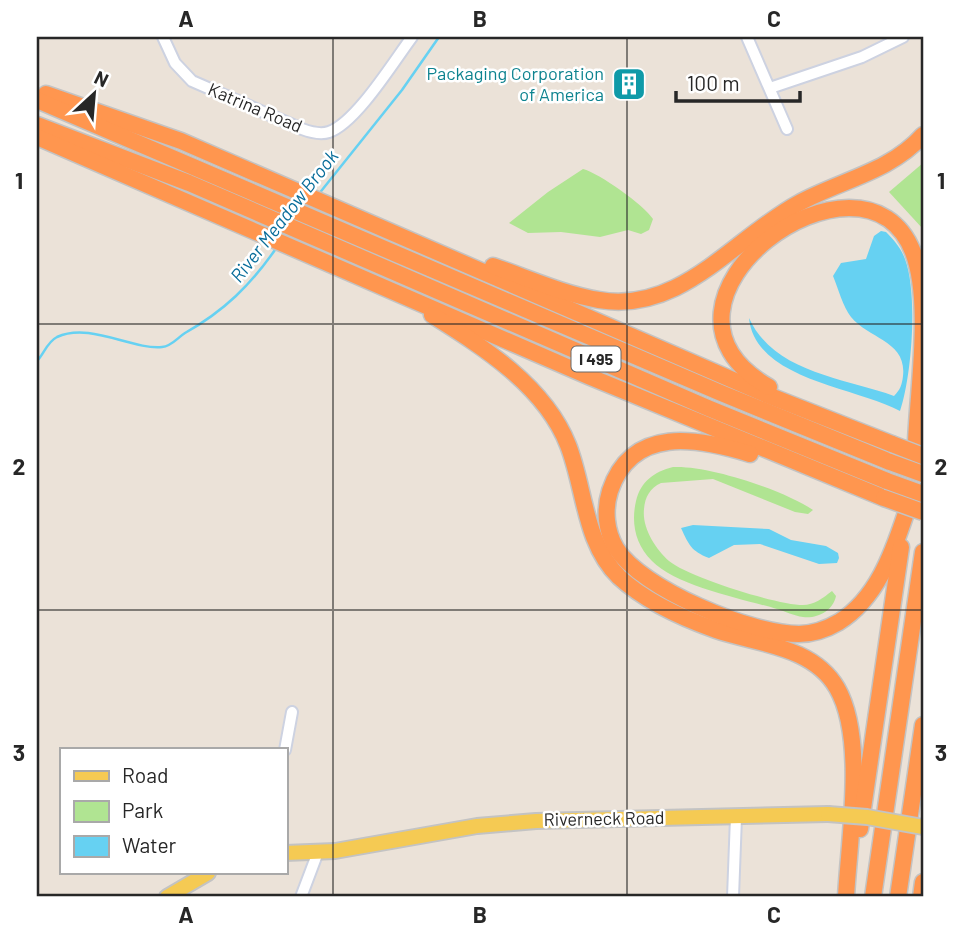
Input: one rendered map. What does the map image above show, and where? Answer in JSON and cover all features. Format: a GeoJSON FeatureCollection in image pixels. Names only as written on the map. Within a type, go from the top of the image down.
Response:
{"type":"FeatureCollection","features":[{"type":"Feature","properties":{"kind":"highway"},"geometry":{"type":"LineString","coordinates":[[37,91],[181,141],[842,425],[892,444],[920,449]]}},
{"type":"Feature","properties":{"kind":"highway","name":"I 495"},"geometry":{"type":"LineString","coordinates":[[37,100],[721,393],[923,474]]}},
{"type":"Feature","properties":{"kind":"highway","name":"I 495"},"geometry":{"type":"LineString","coordinates":[[37,125],[162,171],[718,412],[923,494]]}},
{"type":"Feature","properties":{"kind":"highway"},"geometry":{"type":"LineString","coordinates":[[377,226],[578,295],[607,302],[645,300],[679,287],[796,204],[888,164],[923,135]]}},
{"type":"Feature","properties":{"kind":"highway"},"geometry":{"type":"LineString","coordinates":[[37,137],[638,397],[884,498]]}},
{"type":"Feature","properties":{"kind":"highway"},"geometry":{"type":"LineString","coordinates":[[842,425],[776,391],[746,371],[729,349],[721,316],[728,285],[749,257],[807,217],[847,206],[870,210],[892,223],[910,245],[917,267],[922,302],[920,449]]}},
{"type":"Feature","properties":{"kind":"highway"},"geometry":{"type":"LineString","coordinates":[[402,293],[499,362],[544,404],[568,443],[597,545],[619,576],[651,600],[691,620],[803,657],[823,671],[834,684],[846,709],[852,743],[849,897]]}},
{"type":"Feature","properties":{"kind":"highway"},"geometry":{"type":"LineString","coordinates":[[849,897],[905,516],[920,449],[923,392]]}},
{"type":"Feature","properties":{"kind":"highway"},"geometry":{"type":"LineString","coordinates":[[905,516],[886,565],[864,600],[833,626],[801,634],[727,616],[661,587],[624,559],[614,545],[607,521],[609,495],[626,463],[647,447],[676,440],[726,447],[923,512]]}},
{"type":"Feature","properties":{"kind":"highway"},"geometry":{"type":"LineString","coordinates":[[873,897],[923,552]]}},
{"type":"Feature","properties":{"kind":"highway"},"geometry":{"type":"LineString","coordinates":[[898,897],[923,725]]}},
{"type":"Feature","properties":{"kind":"highway"},"geometry":{"type":"LineString","coordinates":[[921,897],[923,882]]}},
{"type":"Feature","properties":{"kind":"main road","name":"Riverneck Road"},"geometry":{"type":"LineString","coordinates":[[287,853],[318,852],[478,826],[536,821],[828,814],[867,817],[923,827]]}},
{"type":"Feature","properties":{"kind":"main road"},"geometry":{"type":"LineString","coordinates":[[167,897],[206,874]]}},
{"type":"Feature","properties":{"kind":"street","name":"Katrina Road"},"geometry":{"type":"LineString","coordinates":[[163,37],[175,62],[192,81],[302,130],[320,133],[336,129],[353,114],[412,37]]}},
{"type":"Feature","properties":{"kind":"street"},"geometry":{"type":"LineString","coordinates":[[747,37],[787,129]]}},
{"type":"Feature","properties":{"kind":"street"},"geometry":{"type":"LineString","coordinates":[[770,88],[862,57],[903,37]]}},
{"type":"Feature","properties":{"kind":"street"},"geometry":{"type":"LineString","coordinates":[[285,748],[292,712]]}},
{"type":"Feature","properties":{"kind":"street"},"geometry":{"type":"LineString","coordinates":[[733,897],[736,817]]}},
{"type":"Feature","properties":{"kind":"street"},"geometry":{"type":"LineString","coordinates":[[301,897],[318,852]]}},
{"type":"Feature","properties":{"kind":"green space"},"geometry":{"type":"Polygon","coordinates":[[[923,163],[923,229],[889,192],[923,163]]]}},
{"type":"Feature","properties":{"kind":"green space"},"geometry":{"type":"Polygon","coordinates":[[[583,169],[610,183],[641,206],[653,219],[649,230],[641,234],[628,230],[600,237],[561,232],[528,233],[509,223],[548,192],[583,169]]]}},
{"type":"Feature","properties":{"kind":"green space"},"geometry":{"type":"Polygon","coordinates":[[[673,467],[706,470],[745,480],[813,510],[808,514],[795,512],[713,479],[661,483],[651,490],[647,497],[644,516],[650,537],[669,561],[713,582],[791,604],[811,604],[832,591],[836,596],[832,606],[819,615],[800,616],[693,585],[663,570],[652,561],[642,548],[636,533],[636,501],[649,478],[673,467]]]}},
{"type":"Feature","properties":{"kind":"water"},"geometry":{"type":"Polygon","coordinates":[[[881,231],[889,235],[903,255],[911,292],[912,335],[908,377],[900,411],[810,379],[788,368],[769,355],[755,339],[749,318],[760,336],[775,351],[793,362],[812,371],[894,396],[903,376],[903,364],[899,355],[851,317],[833,276],[841,263],[866,259],[874,236],[881,231]]]}},
{"type":"Feature","properties":{"kind":"water"},"geometry":{"type":"Polygon","coordinates":[[[693,525],[769,529],[791,540],[826,546],[838,553],[839,558],[837,563],[819,564],[760,544],[734,545],[709,558],[698,553],[686,539],[681,528],[693,525]]]}},
{"type":"Feature","properties":{"kind":"waterway","name":"River Meadow Brook"},"geometry":{"type":"LineString","coordinates":[[318,195],[402,90],[439,37]]}},
{"type":"Feature","properties":{"kind":"waterway","name":"River Meadow Brook"},"geometry":{"type":"LineString","coordinates":[[37,361],[54,339],[70,333],[97,334],[150,347],[169,345],[236,296],[277,247]]}},
{"type":"Feature","properties":{"kind":"place","name":"Packaging Corporation of America"},"geometry":{"type":"Point","coordinates":[629,84]}}]}
